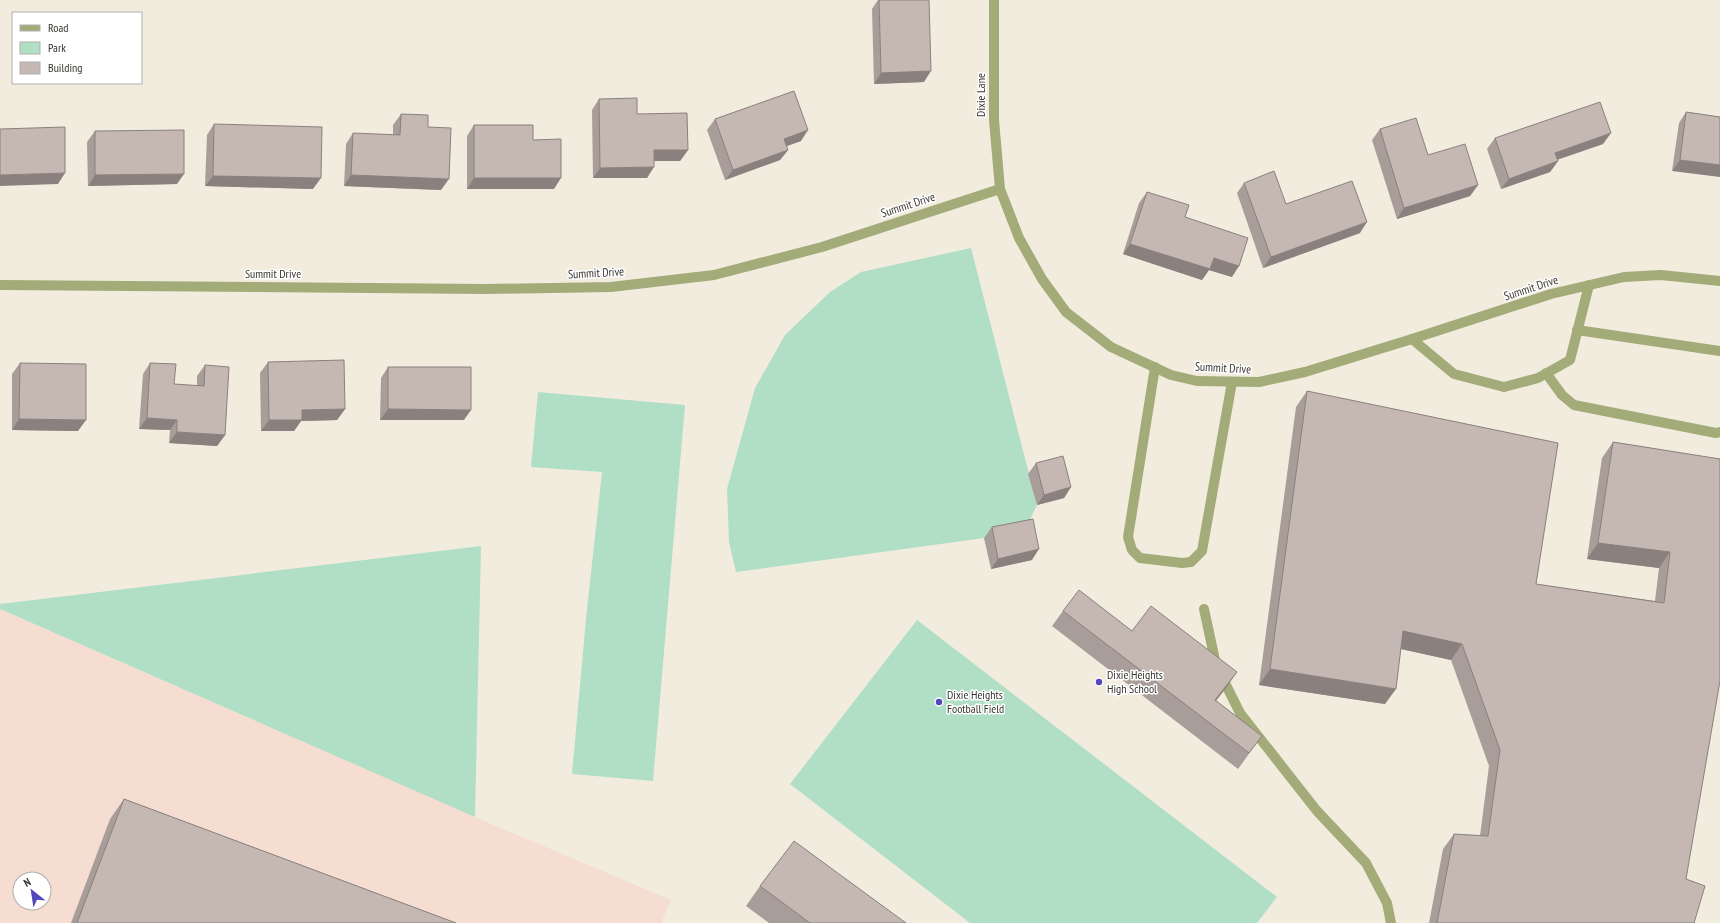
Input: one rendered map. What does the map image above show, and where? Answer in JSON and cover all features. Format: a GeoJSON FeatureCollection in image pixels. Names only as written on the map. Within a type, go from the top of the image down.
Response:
{"type":"FeatureCollection","features":[{"type":"Feature","properties":{"kind":"street","name":"Dixie Lane"},"geometry":{"type":"LineString","coordinates":[[994,0],[994,120],[1000,189]]}},
{"type":"Feature","properties":{"kind":"street","name":"Summit Drive"},"geometry":{"type":"LineString","coordinates":[[0,285],[486,289],[611,287],[714,275],[822,247],[1000,189],[1019,238],[1042,279],[1066,312],[1111,347],[1171,375],[1197,381],[1259,382],[1304,372],[1551,294],[1624,277],[1661,275],[1720,281]]}},
{"type":"Feature","properties":{"kind":"street"},"geometry":{"type":"LineString","coordinates":[[1412,339],[1454,374],[1504,387],[1538,378],[1570,360],[1589,285]]}},
{"type":"Feature","properties":{"kind":"street"},"geometry":{"type":"LineString","coordinates":[[1577,330],[1720,351]]}},
{"type":"Feature","properties":{"kind":"street"},"geometry":{"type":"LineString","coordinates":[[1154,367],[1128,537],[1132,550],[1140,558],[1182,563],[1190,562],[1202,551],[1232,382]]}},
{"type":"Feature","properties":{"kind":"street"},"geometry":{"type":"LineString","coordinates":[[1546,373],[1562,395],[1574,405],[1716,433],[1720,432]]}},
{"type":"Feature","properties":{"kind":"street"},"geometry":{"type":"LineString","coordinates":[[1204,609],[1216,665],[1240,713],[1317,811],[1366,863],[1388,903],[1391,923]]}},
{"type":"Feature","properties":{"kind":"shaded area"},"geometry":{"type":"Polygon","coordinates":[[[0,609],[475,817],[671,900],[661,923],[0,923],[0,609]]]}},
{"type":"Feature","properties":{"kind":"green space"},"geometry":{"type":"Polygon","coordinates":[[[971,248],[1037,505],[1025,530],[984,538],[736,572],[729,542],[727,489],[755,388],[785,335],[830,292],[861,272],[971,248]]]}},
{"type":"Feature","properties":{"kind":"green space"},"geometry":{"type":"Polygon","coordinates":[[[538,392],[685,405],[653,781],[572,774],[586,619],[602,472],[531,467],[538,392]]]}},
{"type":"Feature","properties":{"kind":"green space"},"geometry":{"type":"Polygon","coordinates":[[[481,546],[475,817],[0,609],[0,604],[481,546]]]}},
{"type":"Feature","properties":{"kind":"green space","name":"Dixie Heights Football Field"},"geometry":{"type":"Polygon","coordinates":[[[917,620],[1277,897],[1257,923],[970,923],[790,784],[917,620]]]}},
{"type":"Feature","properties":{"kind":"building"},"geometry":{"type":"Polygon","coordinates":[[[879,0],[929,0],[931,71],[881,73],[879,0]]]}},
{"type":"Feature","properties":{"kind":"building"},"geometry":{"type":"Polygon","coordinates":[[[794,91],[808,130],[784,139],[788,150],[733,170],[715,119],[794,91]]]}},
{"type":"Feature","properties":{"kind":"building"},"geometry":{"type":"Polygon","coordinates":[[[637,98],[637,114],[687,113],[688,150],[654,150],[654,167],[600,168],[599,99],[637,98]]]}},
{"type":"Feature","properties":{"kind":"building"},"geometry":{"type":"Polygon","coordinates":[[[1600,102],[1611,133],[1555,153],[1558,161],[1509,179],[1495,138],[1600,102]]]}},
{"type":"Feature","properties":{"kind":"building"},"geometry":{"type":"Polygon","coordinates":[[[1686,112],[1720,117],[1720,165],[1680,160],[1686,112]]]}},
{"type":"Feature","properties":{"kind":"building"},"geometry":{"type":"Polygon","coordinates":[[[401,114],[428,115],[428,127],[451,128],[449,179],[351,175],[353,133],[400,135],[401,114]]]}},
{"type":"Feature","properties":{"kind":"building"},"geometry":{"type":"Polygon","coordinates":[[[1416,118],[1428,155],[1465,144],[1478,185],[1404,208],[1380,129],[1416,118]]]}},
{"type":"Feature","properties":{"kind":"building"},"geometry":{"type":"Polygon","coordinates":[[[214,124],[322,127],[321,178],[213,176],[214,124]]]}},
{"type":"Feature","properties":{"kind":"building"},"geometry":{"type":"Polygon","coordinates":[[[474,125],[533,125],[533,140],[561,139],[561,178],[474,178],[474,125]]]}},
{"type":"Feature","properties":{"kind":"building"},"geometry":{"type":"Polygon","coordinates":[[[65,127],[65,173],[0,175],[0,129],[65,127]]]}},
{"type":"Feature","properties":{"kind":"building"},"geometry":{"type":"Polygon","coordinates":[[[184,130],[184,174],[95,175],[95,131],[184,130]]]}},
{"type":"Feature","properties":{"kind":"building"},"geometry":{"type":"Polygon","coordinates":[[[1274,171],[1286,204],[1352,181],[1367,222],[1271,257],[1244,183],[1274,171]]]}},
{"type":"Feature","properties":{"kind":"building"},"geometry":{"type":"Polygon","coordinates":[[[1147,192],[1189,205],[1185,217],[1248,238],[1239,266],[1214,258],[1210,269],[1130,244],[1147,192]]]}},
{"type":"Feature","properties":{"kind":"building"},"geometry":{"type":"Polygon","coordinates":[[[344,360],[345,409],[302,410],[302,420],[269,420],[268,362],[344,360]]]}},
{"type":"Feature","properties":{"kind":"building"},"geometry":{"type":"Polygon","coordinates":[[[20,363],[86,364],[86,420],[19,419],[20,363]]]}},
{"type":"Feature","properties":{"kind":"building"},"geometry":{"type":"Polygon","coordinates":[[[150,363],[176,364],[174,384],[204,386],[205,365],[229,367],[225,435],[177,432],[177,420],[147,418],[150,363]]]}},
{"type":"Feature","properties":{"kind":"building"},"geometry":{"type":"Polygon","coordinates":[[[388,367],[471,367],[471,410],[388,409],[388,367]]]}},
{"type":"Feature","properties":{"kind":"building"},"geometry":{"type":"Polygon","coordinates":[[[1307,391],[1558,443],[1536,584],[1664,603],[1670,552],[1598,543],[1613,442],[1720,459],[1720,681],[1686,879],[1705,886],[1694,923],[1437,923],[1454,834],[1488,836],[1500,750],[1462,644],[1403,631],[1396,689],[1270,669],[1307,391]]]}},
{"type":"Feature","properties":{"kind":"building"},"geometry":{"type":"Polygon","coordinates":[[[1063,456],[1071,487],[1044,495],[1036,463],[1063,456]]]}},
{"type":"Feature","properties":{"kind":"building"},"geometry":{"type":"Polygon","coordinates":[[[1033,519],[1039,549],[998,559],[992,527],[1033,519]]]}},
{"type":"Feature","properties":{"kind":"building"},"geometry":{"type":"Polygon","coordinates":[[[1079,590],[1132,631],[1151,606],[1237,672],[1215,700],[1262,736],[1249,753],[1063,611],[1079,590]]]}},
{"type":"Feature","properties":{"kind":"building"},"geometry":{"type":"Polygon","coordinates":[[[124,799],[456,923],[77,923],[124,799]]]}},
{"type":"Feature","properties":{"kind":"building"},"geometry":{"type":"Polygon","coordinates":[[[794,841],[906,923],[810,923],[760,886],[794,841]]]}},
{"type":"Feature","properties":{"kind":"place","name":"Dixie Heights High School"},"geometry":{"type":"Point","coordinates":[1099,682]}},
{"type":"Feature","properties":{"kind":"place","name":"Dixie Heights Football Field"},"geometry":{"type":"Point","coordinates":[939,702]}}]}
